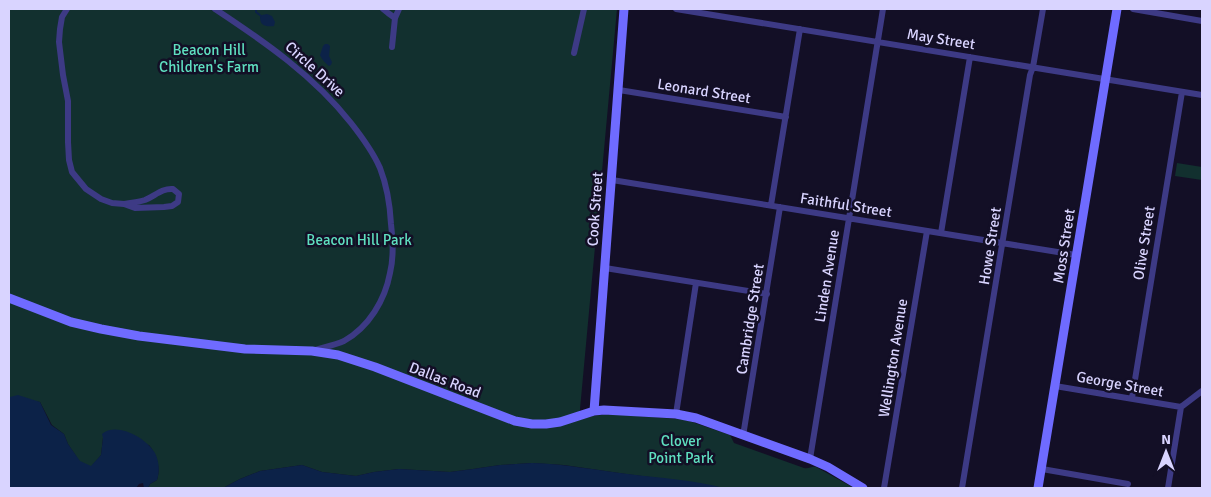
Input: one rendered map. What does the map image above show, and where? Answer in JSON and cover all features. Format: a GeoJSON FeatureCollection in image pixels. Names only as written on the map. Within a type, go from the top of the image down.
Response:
{"type":"FeatureCollection","features":[{"type":"Feature","properties":{"kind":"main road","name":"Cook Street"},"geometry":{"type":"LineString","coordinates":[[594,412],[624,9]]}},
{"type":"Feature","properties":{"kind":"main road","name":"Moss Street"},"geometry":{"type":"LineString","coordinates":[[1038,488],[1117,9]]}},
{"type":"Feature","properties":{"kind":"main road","name":"Dallas Road"},"geometry":{"type":"LineString","coordinates":[[9,298],[71,322],[139,336],[245,350],[312,351],[338,355],[515,421],[532,424],[560,422],[604,410],[676,414],[696,418],[810,459],[828,467],[863,488]]}},
{"type":"Feature","properties":{"kind":"street"},"geometry":{"type":"LineString","coordinates":[[67,9],[62,18],[60,42],[68,101],[69,160],[72,172],[86,189],[95,196],[135,208],[171,207],[178,202],[179,194],[175,190],[169,189],[145,200],[124,204]]}},
{"type":"Feature","properties":{"kind":"street","name":"Circle Drive"},"geometry":{"type":"LineString","coordinates":[[215,9],[270,47],[319,87],[355,128],[379,167],[385,185],[392,241],[391,268],[384,295],[370,317],[355,333],[338,343],[312,351]]}},
{"type":"Feature","properties":{"kind":"street"},"geometry":{"type":"LineString","coordinates":[[383,9],[395,18]]}},
{"type":"Feature","properties":{"kind":"street"},"geometry":{"type":"LineString","coordinates":[[392,47],[395,18],[399,9]]}},
{"type":"Feature","properties":{"kind":"street"},"geometry":{"type":"LineString","coordinates":[[574,52],[584,9]]}},
{"type":"Feature","properties":{"kind":"street","name":"May Street"},"geometry":{"type":"LineString","coordinates":[[676,9],[1202,95]]}},
{"type":"Feature","properties":{"kind":"street","name":"Linden Avenue"},"geometry":{"type":"LineString","coordinates":[[810,459],[883,9]]}},
{"type":"Feature","properties":{"kind":"street","name":"Howe Street"},"geometry":{"type":"LineString","coordinates":[[962,488],[1030,75],[1043,9]]}},
{"type":"Feature","properties":{"kind":"street"},"geometry":{"type":"LineString","coordinates":[[1133,9],[1202,21]]}},
{"type":"Feature","properties":{"kind":"street"},"geometry":{"type":"LineString","coordinates":[[771,205],[800,29]]}},
{"type":"Feature","properties":{"kind":"street"},"geometry":{"type":"LineString","coordinates":[[941,233],[970,57]]}},
{"type":"Feature","properties":{"kind":"street","name":"Leonard Street"},"geometry":{"type":"LineString","coordinates":[[619,90],[786,117]]}},
{"type":"Feature","properties":{"kind":"street","name":"Olive Street"},"geometry":{"type":"LineString","coordinates":[[1132,398],[1182,92]]}},
{"type":"Feature","properties":{"kind":"street","name":"Faithful Street"},"geometry":{"type":"LineString","coordinates":[[612,180],[1076,255]]}},
{"type":"Feature","properties":{"kind":"street","name":"Cambridge Street"},"geometry":{"type":"LineString","coordinates":[[743,436],[780,207]]}},
{"type":"Feature","properties":{"kind":"street","name":"Wellington Avenue"},"geometry":{"type":"LineString","coordinates":[[884,488],[927,231]]}},
{"type":"Feature","properties":{"kind":"street"},"geometry":{"type":"LineString","coordinates":[[605,268],[766,294]]}},
{"type":"Feature","properties":{"kind":"street"},"geometry":{"type":"LineString","coordinates":[[676,414],[696,283]]}},
{"type":"Feature","properties":{"kind":"street","name":"George Street"},"geometry":{"type":"LineString","coordinates":[[1055,386],[1181,407]]}},
{"type":"Feature","properties":{"kind":"street"},"geometry":{"type":"LineString","coordinates":[[1168,488],[1181,407],[1202,391]]}},
{"type":"Feature","properties":{"kind":"street"},"geometry":{"type":"LineString","coordinates":[[1042,469],[1128,484]]}},
{"type":"Feature","properties":{"kind":"green space","name":"Beacon Hill Park"},"geometry":{"type":"Polygon","coordinates":[[[9,9],[617,9],[579,420],[610,414],[689,421],[730,435],[734,443],[804,468],[816,467],[854,488],[724,488],[564,465],[532,463],[500,465],[450,472],[399,469],[356,476],[322,472],[302,465],[260,471],[223,488],[148,488],[150,484],[157,480],[159,470],[156,457],[149,445],[103,438],[101,455],[91,467],[80,462],[64,434],[52,425],[40,402],[10,397],[9,399],[9,9]]]}},
{"type":"Feature","properties":{"kind":"green space"},"geometry":{"type":"Polygon","coordinates":[[[1177,163],[1202,167],[1202,180],[1175,176],[1177,163]]]}},
{"type":"Feature","properties":{"kind":"water"},"geometry":{"type":"Polygon","coordinates":[[[267,14],[272,16],[275,22],[274,26],[262,24],[260,17],[267,14]]]}},
{"type":"Feature","properties":{"kind":"water"},"geometry":{"type":"Polygon","coordinates":[[[325,44],[330,46],[329,56],[332,62],[329,66],[320,55],[325,44]]]}},
{"type":"Feature","properties":{"kind":"water"},"geometry":{"type":"Polygon","coordinates":[[[18,395],[40,402],[51,425],[64,434],[68,444],[80,461],[91,466],[101,455],[102,434],[108,430],[123,430],[138,437],[151,447],[155,453],[159,470],[157,480],[150,484],[148,488],[144,488],[143,483],[139,484],[136,488],[9,488],[9,399],[18,395]]]}},
{"type":"Feature","properties":{"kind":"water"},"geometry":{"type":"Polygon","coordinates":[[[532,463],[676,479],[724,488],[223,488],[260,471],[302,465],[322,472],[356,476],[399,469],[450,472],[500,465],[532,463]]]}},
{"type":"Feature","properties":{"kind":"waterway"},"geometry":{"type":"LineString","coordinates":[[256,9],[256,12],[261,16]]}},
{"type":"Feature","properties":{"kind":"park label","name":"Beacon Hill Children's Farm"},"geometry":{"type":"Point","coordinates":[209,58]}},
{"type":"Feature","properties":{"kind":"park label","name":"Clover Point Park"},"geometry":{"type":"Point","coordinates":[681,450]}}]}
